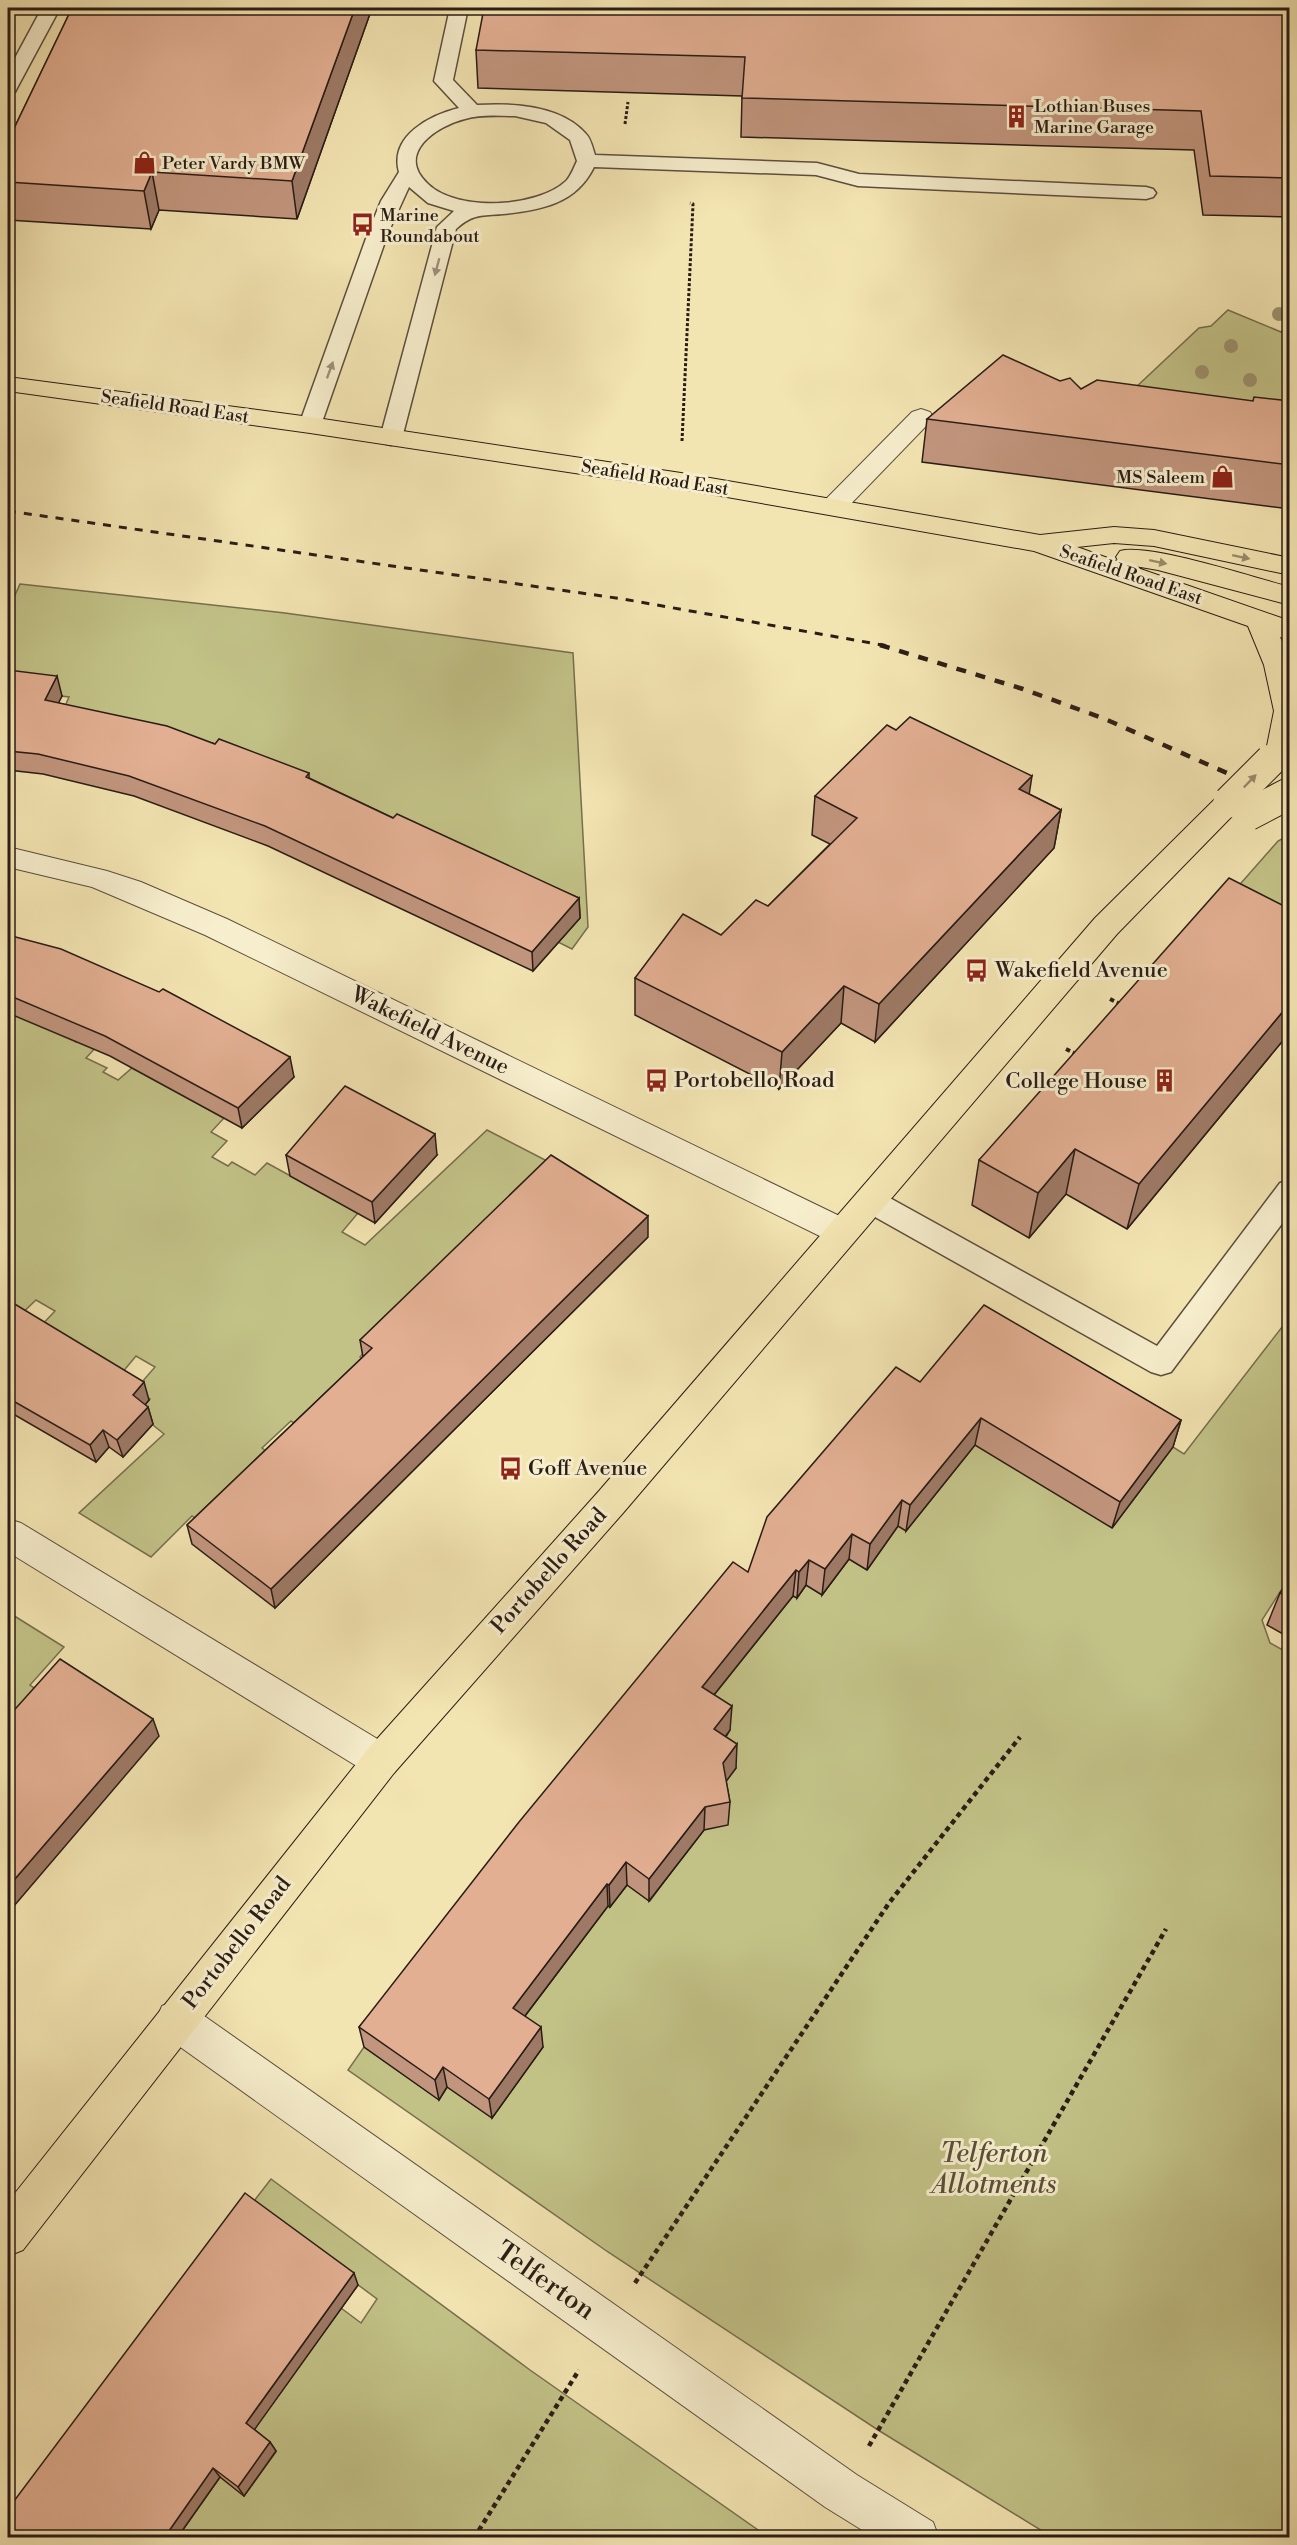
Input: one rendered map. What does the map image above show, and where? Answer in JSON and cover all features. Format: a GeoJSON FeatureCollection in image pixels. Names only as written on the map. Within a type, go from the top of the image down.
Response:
{"type":"FeatureCollection","features":[{"type":"Feature","properties":{"kind":"main road","name":"Seafield Road East"},"geometry":{"type":"LineString","coordinates":[[8,384],[681,481],[1038,543],[1290,631]]}},
{"type":"Feature","properties":{"kind":"main road"},"geometry":{"type":"LineString","coordinates":[[1038,543],[1114,535],[1144,537],[1290,567]]}},
{"type":"Feature","properties":{"kind":"main road"},"geometry":{"type":"LineString","coordinates":[[1038,543],[1158,561],[1290,596]]}},
{"type":"Feature","properties":{"kind":"main road"},"geometry":{"type":"LineString","coordinates":[[1259,619],[1278,665],[1288,711],[1280,752]]}},
{"type":"Feature","properties":{"kind":"main road","name":"Portobello Road"},"geometry":{"type":"LineString","coordinates":[[8,2235],[381,1761],[454,1676],[611,1502],[1106,926],[1187,846],[1238,809],[1280,752]]}},
{"type":"Feature","properties":{"kind":"main road","name":"Portobello Road"},"geometry":{"type":"LineString","coordinates":[[1238,809],[1290,793]]}},
{"type":"Feature","properties":{"kind":"street"},"geometry":{"type":"LineString","coordinates":[[834,506],[921,417]]}},
{"type":"Feature","properties":{"kind":"street","name":"Wakefield Avenue"},"geometry":{"type":"LineString","coordinates":[[8,857],[65,869],[114,884],[216,927],[842,1232]]}},
{"type":"Feature","properties":{"kind":"street"},"geometry":{"type":"LineString","coordinates":[[8,1534],[381,1761]]}},
{"type":"Feature","properties":{"kind":"street","name":"Telferton"},"geometry":{"type":"LineString","coordinates":[[176,2020],[841,2491],[917,2538]]}},
{"type":"Feature","properties":{"kind":"lane"},"geometry":{"type":"LineString","coordinates":[[8,88],[51,8]]}},
{"type":"Feature","properties":{"kind":"lane"},"geometry":{"type":"LineString","coordinates":[[459,8],[443,81],[472,111]]}},
{"type":"Feature","properties":{"kind":"lane"},"geometry":{"type":"LineString","coordinates":[[515,110],[553,119],[579,137],[587,161],[574,184],[553,197],[500,210],[456,206],[422,191],[407,174],[405,154],[417,135],[440,120],[472,111],[515,110]]}},
{"type":"Feature","properties":{"kind":"lane"},"geometry":{"type":"LineString","coordinates":[[587,161],[817,169],[858,180],[1146,193]]}},
{"type":"Feature","properties":{"kind":"lane"},"geometry":{"type":"LineString","coordinates":[[310,426],[378,233],[391,201],[407,174]]}},
{"type":"Feature","properties":{"kind":"lane"},"geometry":{"type":"LineString","coordinates":[[391,438],[447,227],[459,215],[480,208]]}},
{"type":"Feature","properties":{"kind":"lane"},"geometry":{"type":"LineString","coordinates":[[870,1200],[1161,1363],[1290,1191]]}},
{"type":"Feature","properties":{"kind":"path"},"geometry":{"type":"LineString","coordinates":[[620,162],[628,102]]}},
{"type":"Feature","properties":{"kind":"path"},"geometry":{"type":"LineString","coordinates":[[681,481],[693,204],[682,203]]}},
{"type":"Feature","properties":{"kind":"path"},"geometry":{"type":"LineString","coordinates":[[1110,999],[1128,1008]]}},
{"type":"Feature","properties":{"kind":"path"},"geometry":{"type":"LineString","coordinates":[[1066,1049],[1084,1058]]}},
{"type":"Feature","properties":{"kind":"path"},"geometry":{"type":"LineString","coordinates":[[474,2538],[608,2326],[889,1903],[1020,1737]]}},
{"type":"Feature","properties":{"kind":"path"},"geometry":{"type":"LineString","coordinates":[[841,2491],[1166,1929]]}},
{"type":"Feature","properties":{"kind":"green space"},"geometry":{"type":"Polygon","coordinates":[[[1228,310],[1281,332],[1289,324],[1289,462],[1102,419],[1199,328],[1211,326],[1228,310]]]}},
{"type":"Feature","properties":{"kind":"green space"},"geometry":{"type":"Polygon","coordinates":[[[20,584],[285,613],[573,653],[588,927],[572,949],[558,942],[580,918],[567,911],[59,720],[69,697],[8,690],[8,595],[15,595],[20,584]]]}},
{"type":"Feature","properties":{"kind":"green space"},"geometry":{"type":"Polygon","coordinates":[[[1289,835],[1289,956],[1212,916],[1278,841],[1289,835]]]}},
{"type":"Feature","properties":{"kind":"green space"},"geometry":{"type":"Polygon","coordinates":[[[8,1004],[76,1042],[92,1025],[110,1032],[86,1058],[107,1068],[103,1072],[118,1080],[132,1068],[224,1118],[211,1132],[227,1141],[212,1157],[228,1166],[232,1162],[255,1175],[267,1163],[358,1213],[342,1232],[365,1245],[487,1130],[549,1162],[360,1357],[375,1368],[308,1432],[291,1421],[262,1448],[278,1461],[209,1528],[192,1516],[151,1557],[79,1513],[164,1434],[138,1413],[150,1399],[135,1390],[155,1367],[136,1356],[116,1380],[35,1332],[55,1311],[36,1300],[16,1319],[8,1314],[8,1004]]]}},
{"type":"Feature","properties":{"kind":"green space","name":"Telferton Allotments"},"geometry":{"type":"Polygon","coordinates":[[[1289,1318],[1289,1578],[1262,1620],[1270,1643],[1290,1654],[1289,2537],[1052,2537],[878,2430],[608,2252],[348,2070],[364,2047],[438,2099],[447,2087],[492,2118],[542,2047],[427,1969],[541,1994],[563,1965],[524,1847],[610,1907],[627,1885],[650,1901],[672,1871],[655,1681],[778,1586],[797,1597],[806,1585],[822,1595],[849,1559],[867,1570],[812,1490],[975,1445],[1173,1447],[1184,1454],[1289,1318]]]}},
{"type":"Feature","properties":{"kind":"green space"},"geometry":{"type":"Polygon","coordinates":[[[8,1612],[64,1647],[30,1685],[49,1698],[8,1744],[8,1612]]]}},
{"type":"Feature","properties":{"kind":"green space"},"geometry":{"type":"Polygon","coordinates":[[[271,2179],[530,2370],[768,2537],[177,2538],[220,2477],[244,2496],[276,2452],[251,2432],[341,2308],[361,2323],[377,2299],[251,2205],[271,2179]]]}},
{"type":"Feature","properties":{"kind":"building"},"geometry":{"type":"Polygon","coordinates":[[[72,8],[355,8],[292,181],[152,172],[144,191],[8,182],[8,141],[72,8]]]}},
{"type":"Feature","properties":{"kind":"building","name":"Lothian Buses Marine Garage"},"geometry":{"type":"Polygon","coordinates":[[[484,8],[1290,8],[1290,178],[1210,176],[1201,111],[742,98],[745,57],[476,50],[484,8]]]}},
{"type":"Feature","properties":{"kind":"building"},"geometry":{"type":"Polygon","coordinates":[[[1003,355],[1060,381],[1070,378],[1081,389],[1097,380],[1253,401],[1254,397],[1290,401],[1290,465],[927,419],[1003,355]]]}},
{"type":"Feature","properties":{"kind":"building"},"geometry":{"type":"Polygon","coordinates":[[[8,670],[57,676],[45,700],[167,726],[215,744],[219,739],[309,773],[306,777],[393,818],[397,814],[579,898],[532,952],[265,826],[129,776],[38,754],[8,751],[8,670]]]}},
{"type":"Feature","properties":{"kind":"building"},"geometry":{"type":"Polygon","coordinates":[[[910,717],[1032,776],[1019,789],[1061,810],[879,1004],[844,986],[782,1052],[635,978],[683,914],[721,935],[756,900],[768,906],[857,818],[815,796],[887,725],[896,730],[910,717]]]}},
{"type":"Feature","properties":{"kind":"building","name":"College House"},"geometry":{"type":"Polygon","coordinates":[[[1229,878],[1290,909],[1290,1003],[1139,1184],[1075,1149],[1038,1193],[979,1160],[1229,878]]]}},
{"type":"Feature","properties":{"kind":"building"},"geometry":{"type":"Polygon","coordinates":[[[8,935],[61,949],[159,992],[163,989],[290,1057],[238,1108],[105,1036],[8,995],[8,935]]]}},
{"type":"Feature","properties":{"kind":"building"},"geometry":{"type":"Polygon","coordinates":[[[345,1086],[435,1134],[372,1202],[286,1155],[345,1086]]]}},
{"type":"Feature","properties":{"kind":"building"},"geometry":{"type":"Polygon","coordinates":[[[551,1155],[648,1216],[271,1589],[187,1525],[372,1348],[360,1340],[551,1155]]]}},
{"type":"Feature","properties":{"kind":"building"},"geometry":{"type":"Polygon","coordinates":[[[8,1300],[144,1382],[133,1395],[148,1407],[117,1440],[103,1430],[90,1445],[8,1398],[8,1300]]]}},
{"type":"Feature","properties":{"kind":"building"},"geometry":{"type":"Polygon","coordinates":[[[984,1305],[1181,1420],[1120,1502],[981,1418],[910,1505],[902,1500],[870,1544],[852,1534],[825,1569],[809,1560],[799,1572],[796,1570],[702,1687],[732,1706],[714,1729],[737,1744],[723,1763],[730,1802],[705,1807],[649,1879],[626,1862],[609,1885],[607,1884],[513,2008],[541,2027],[489,2099],[443,2067],[435,2080],[359,2027],[519,1822],[733,1562],[748,1572],[767,1517],[896,1367],[920,1382],[984,1305]]]}},
{"type":"Feature","properties":{"kind":"building"},"geometry":{"type":"Polygon","coordinates":[[[1290,1580],[1290,1598],[1280,1593],[1290,1580]]]}},
{"type":"Feature","properties":{"kind":"building"},"geometry":{"type":"Polygon","coordinates":[[[60,1659],[153,1719],[8,1887],[8,1717],[60,1659]]]}},
{"type":"Feature","properties":{"kind":"building"},"geometry":{"type":"Polygon","coordinates":[[[245,2193],[354,2273],[246,2423],[270,2442],[238,2487],[213,2468],[164,2538],[8,2538],[8,2509],[245,2193]]]}},
{"type":"Feature","properties":{"kind":"railway"},"geometry":{"type":"LineString","coordinates":[[8,511],[623,599],[888,646]]}},
{"type":"Feature","properties":{"kind":"railway"},"geometry":{"type":"LineString","coordinates":[[880,645],[1023,689],[1105,719],[1290,801]]}},
{"type":"Feature","properties":{"kind":"place","name":"Lothian Buses Marine Garage"},"geometry":{"type":"Point","coordinates":[1016,116]}},
{"type":"Feature","properties":{"kind":"place","name":"Peter Vardy BMW"},"geometry":{"type":"Point","coordinates":[144,163]}},
{"type":"Feature","properties":{"kind":"place","name":"Marine Roundabout"},"geometry":{"type":"Point","coordinates":[362,225]}},
{"type":"Feature","properties":{"kind":"place","name":"MS Saleem"},"geometry":{"type":"Point","coordinates":[1223,477]}},
{"type":"Feature","properties":{"kind":"place","name":"Wakefield Avenue"},"geometry":{"type":"Point","coordinates":[977,970]}},
{"type":"Feature","properties":{"kind":"place","name":"Portobello Road"},"geometry":{"type":"Point","coordinates":[656,1080]}},
{"type":"Feature","properties":{"kind":"place","name":"College House"},"geometry":{"type":"Point","coordinates":[1165,1081]}},
{"type":"Feature","properties":{"kind":"place","name":"Goff Avenue"},"geometry":{"type":"Point","coordinates":[510,1468]}}]}
